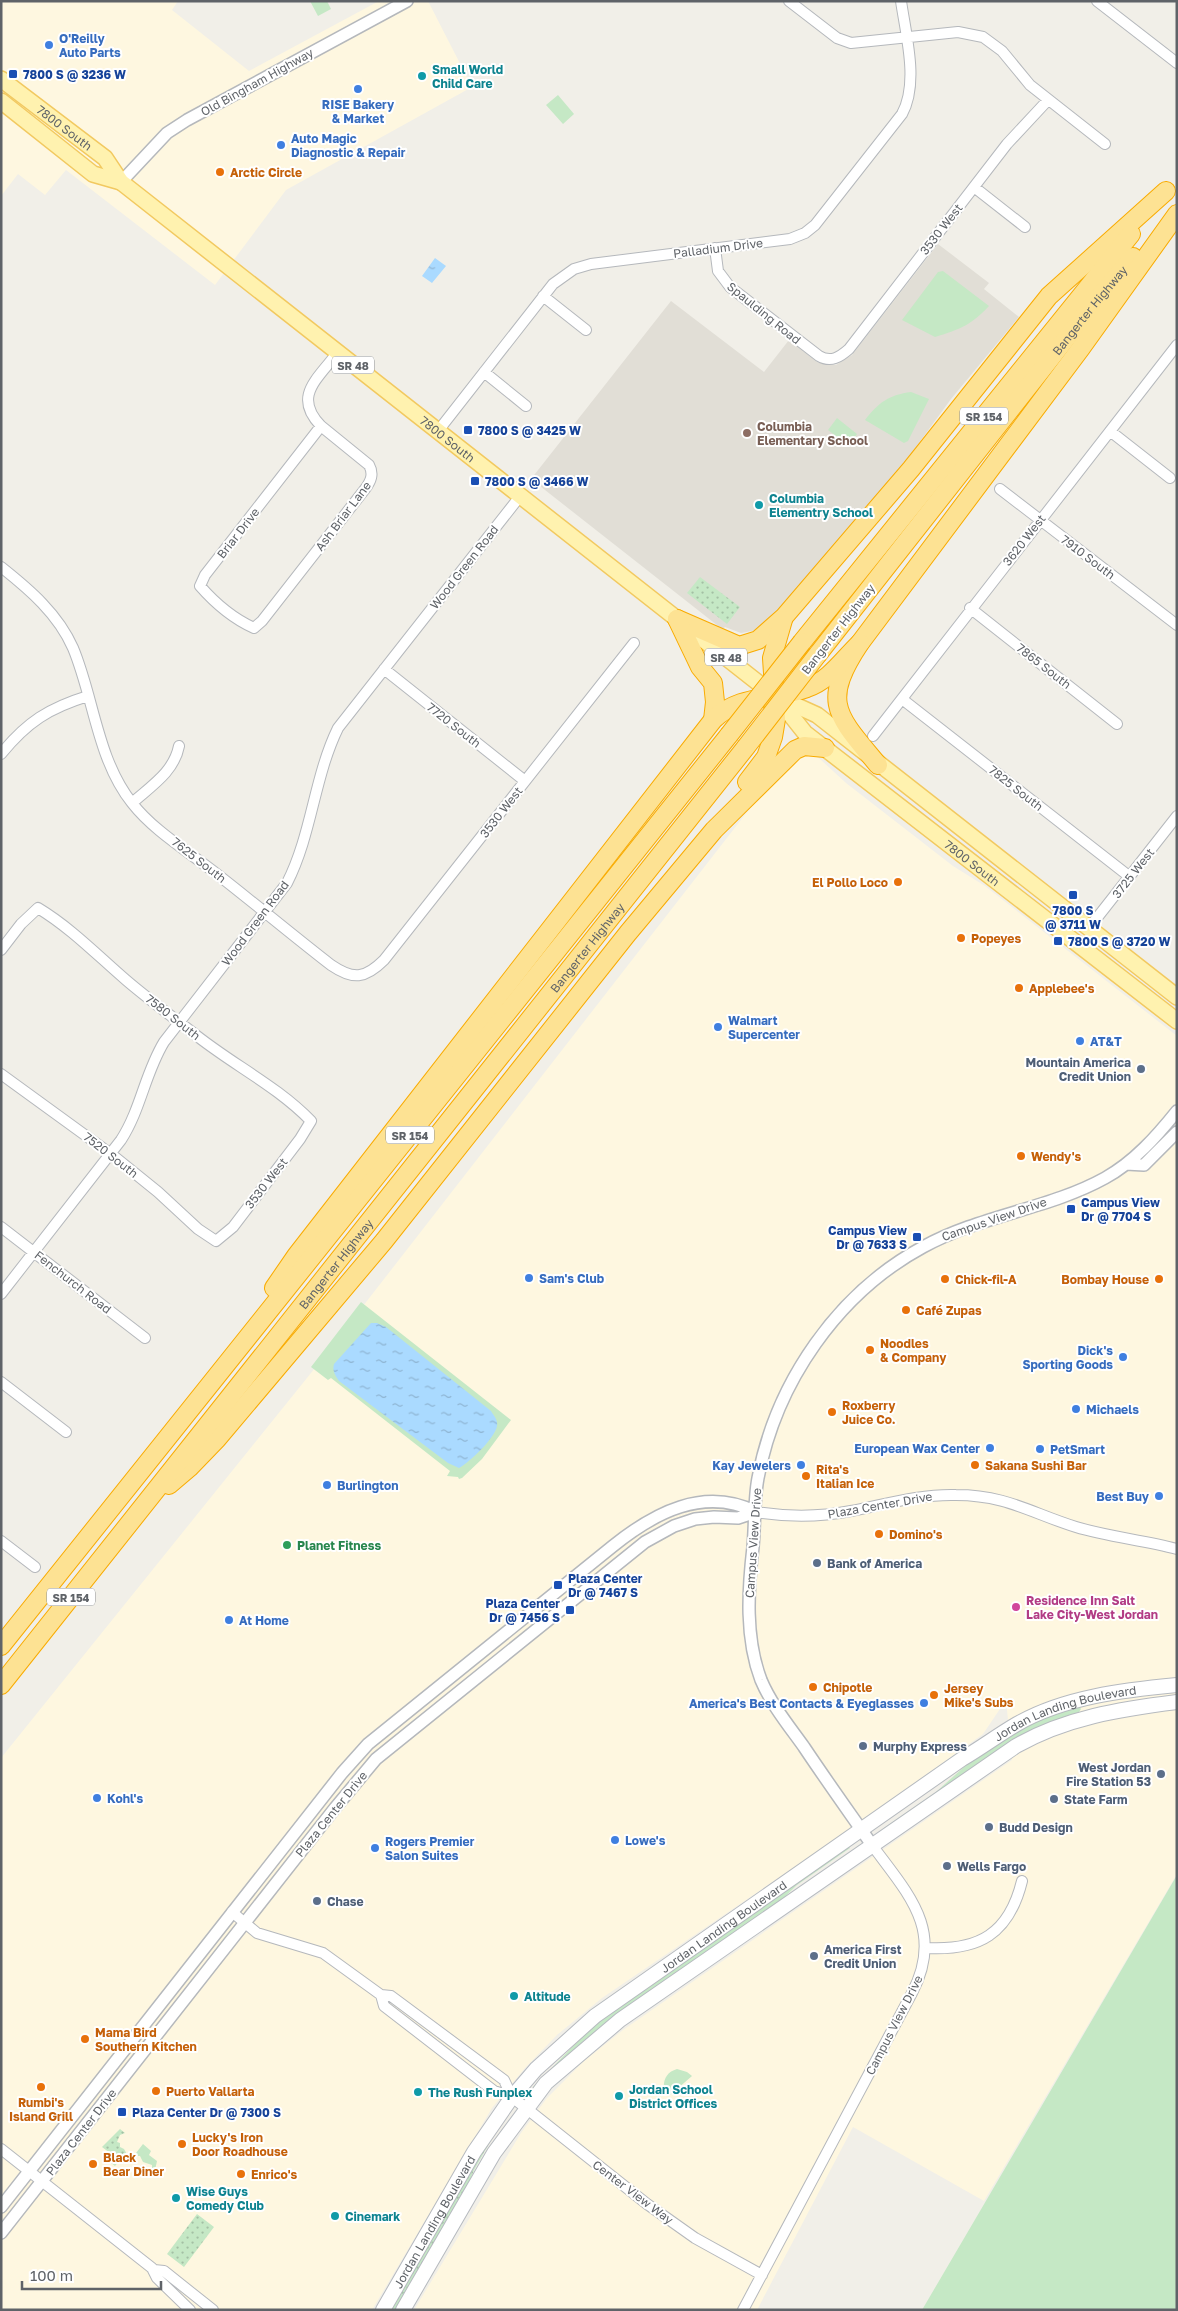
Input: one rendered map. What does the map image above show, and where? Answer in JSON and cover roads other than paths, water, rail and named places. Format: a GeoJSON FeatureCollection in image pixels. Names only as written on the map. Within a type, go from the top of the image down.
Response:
{"type":"FeatureCollection","features":[{"type":"Feature","properties":{"kind":"highway"},"geometry":{"type":"LineString","coordinates":[[677,619],[739,646],[758,640],[784,617],[911,469],[1050,296],[1171,186]]}},
{"type":"Feature","properties":{"kind":"highway","name":"Bangerter Highway"},"geometry":{"type":"LineString","coordinates":[[1,1646],[527,990],[802,642],[1171,186]]}},
{"type":"Feature","properties":{"kind":"highway"},"geometry":{"type":"LineString","coordinates":[[216,1376],[296,1256],[713,720],[737,703],[807,688],[823,680],[860,642],[1082,348],[1177,213]]}},
{"type":"Feature","properties":{"kind":"highway","name":"Bangerter Highway"},"geometry":{"type":"LineString","coordinates":[[1,1685],[140,1508],[647,874],[1094,303],[1136,254],[1177,213]]}},
{"type":"Feature","properties":{"kind":"highway"},"geometry":{"type":"LineString","coordinates":[[140,1508],[189,1468],[217,1439],[304,1337],[384,1241],[628,933],[714,830],[761,765],[771,748],[776,718],[772,658],[784,617]]}},
{"type":"Feature","properties":{"kind":"highway"},"geometry":{"type":"LineString","coordinates":[[677,619],[700,667],[712,683],[715,702],[713,720]]}},
{"type":"Feature","properties":{"kind":"highway"},"geometry":{"type":"LineString","coordinates":[[860,642],[842,674],[837,690],[838,708],[843,723],[878,764]]}},
{"type":"Feature","properties":{"kind":"highway"},"geometry":{"type":"LineString","coordinates":[[714,830],[762,781],[796,750],[804,746],[825,748]]}},
{"type":"Feature","properties":{"kind":"main road","name":"7800 South"},"geometry":{"type":"LineString","coordinates":[[1,79],[105,158],[121,182],[775,696],[817,716],[1177,997]]}},
{"type":"Feature","properties":{"kind":"main road","name":"7800 South"},"geometry":{"type":"LineString","coordinates":[[1,101],[93,174],[121,182]]}},
{"type":"Feature","properties":{"kind":"main road","name":"7800 South"},"geometry":{"type":"LineString","coordinates":[[775,696],[805,733],[1177,1021]]}},
{"type":"Feature","properties":{"kind":"main road","name":"Jordan Landing Boulevard"},"geometry":{"type":"LineString","coordinates":[[383,2310],[474,2152],[512,2098],[536,2069],[595,2016],[962,1759],[1017,1724],[1041,1712],[1093,1697],[1177,1685]]}},
{"type":"Feature","properties":{"kind":"main road","name":"Jordan Landing Boulevard"},"geometry":{"type":"LineString","coordinates":[[403,2310],[494,2153],[526,2108],[546,2083],[620,2020],[1016,1746],[1038,1734],[1074,1720],[1177,1702]]}},
{"type":"Feature","properties":{"kind":"street","name":"Old Bingham Highway"},"geometry":{"type":"LineString","coordinates":[[121,182],[167,133],[187,120],[407,1]]}},
{"type":"Feature","properties":{"kind":"street"},"geometry":{"type":"LineString","coordinates":[[789,1],[837,38],[856,44],[958,32],[983,38],[1002,51],[1025,80],[1048,100],[1105,144]]}},
{"type":"Feature","properties":{"kind":"street","name":"Palladium Drive"},"geometry":{"type":"LineString","coordinates":[[438,431],[559,278],[582,266],[790,239],[805,233],[819,221],[906,108],[911,84],[901,1]]}},
{"type":"Feature","properties":{"kind":"street"},"geometry":{"type":"LineString","coordinates":[[1097,1],[1177,63]]}},
{"type":"Feature","properties":{"kind":"street","name":"3530 West"},"geometry":{"type":"LineString","coordinates":[[835,359],[849,349],[1007,144],[1048,100]]}},
{"type":"Feature","properties":{"kind":"street"},"geometry":{"type":"LineString","coordinates":[[974,186],[1024,227]]}},
{"type":"Feature","properties":{"kind":"street","name":"Spaulding Road"},"geometry":{"type":"LineString","coordinates":[[715,248],[718,271],[730,287],[819,356],[826,359],[835,359]]}},
{"type":"Feature","properties":{"kind":"street"},"geometry":{"type":"LineString","coordinates":[[544,296],[586,330]]}},
{"type":"Feature","properties":{"kind":"street","name":"3620 West"},"geometry":{"type":"LineString","coordinates":[[873,736],[970,608],[1177,345]]}},
{"type":"Feature","properties":{"kind":"street","name":"Ash Briar Lane"},"geometry":{"type":"LineString","coordinates":[[254,628],[268,614],[372,479],[371,469],[365,461],[321,426],[308,410],[306,402],[308,394],[337,353]]}},
{"type":"Feature","properties":{"kind":"street"},"geometry":{"type":"LineString","coordinates":[[484,372],[526,406]]}},
{"type":"Feature","properties":{"kind":"street","name":"Briar Drive"},"geometry":{"type":"LineString","coordinates":[[254,628],[243,623],[207,595],[200,586],[205,575],[321,426]]}},
{"type":"Feature","properties":{"kind":"street"},"geometry":{"type":"LineString","coordinates":[[1110,431],[1170,478]]}},
{"type":"Feature","properties":{"kind":"street","name":"7910 South"},"geometry":{"type":"LineString","coordinates":[[1000,489],[1177,625]]}},
{"type":"Feature","properties":{"kind":"street","name":"Wood Green Road"},"geometry":{"type":"LineString","coordinates":[[1,1294],[111,1154],[133,1119],[155,1057],[287,883],[296,865],[306,834],[328,749],[338,728],[521,495]]}},
{"type":"Feature","properties":{"kind":"street"},"geometry":{"type":"LineString","coordinates":[[1,582],[5,570]]}},
{"type":"Feature","properties":{"kind":"street","name":"7625 South"},"geometry":{"type":"LineString","coordinates":[[5,570],[45,605],[73,647],[106,754],[119,783],[132,803],[148,820],[341,972],[353,976],[364,975]]}},
{"type":"Feature","properties":{"kind":"street","name":"7865 South"},"geometry":{"type":"LineString","coordinates":[[970,608],[1117,724]]}},
{"type":"Feature","properties":{"kind":"street","name":"3530 West"},"geometry":{"type":"LineString","coordinates":[[364,975],[374,970],[384,960],[634,642]]}},
{"type":"Feature","properties":{"kind":"street","name":"7720 South"},"geometry":{"type":"LineString","coordinates":[[384,669],[525,781]]}},
{"type":"Feature","properties":{"kind":"street"},"geometry":{"type":"LineString","coordinates":[[1,754],[22,730],[37,718],[55,708],[88,696]]}},
{"type":"Feature","properties":{"kind":"street","name":"7825 South"},"geometry":{"type":"LineString","coordinates":[[902,699],[1130,877]]}},
{"type":"Feature","properties":{"kind":"street"},"geometry":{"type":"LineString","coordinates":[[132,803],[169,770],[177,758],[179,746]]}},
{"type":"Feature","properties":{"kind":"street","name":"3725 West"},"geometry":{"type":"LineString","coordinates":[[1089,928],[1177,816]]}},
{"type":"Feature","properties":{"kind":"street","name":"7580 South"},"geometry":{"type":"LineString","coordinates":[[1,950],[21,924],[38,908],[74,933],[127,981],[222,1056],[276,1090],[311,1121]]}},
{"type":"Feature","properties":{"kind":"street","name":"7520 South"},"geometry":{"type":"LineString","coordinates":[[1,1074],[111,1154],[158,1192],[198,1229],[216,1241]]}},
{"type":"Feature","properties":{"kind":"street","name":"Campus View Drive"},"geometry":{"type":"LineString","coordinates":[[743,2310],[918,1982],[923,1968],[926,1948],[924,1929],[918,1914],[780,1713],[762,1681],[753,1654],[748,1592],[756,1512],[757,1481],[770,1430],[789,1388],[817,1341],[865,1288],[904,1258],[943,1237],[973,1224],[1081,1189],[1105,1178],[1126,1164],[1151,1142],[1177,1111]]}},
{"type":"Feature","properties":{"kind":"street","name":"3530 West"},"geometry":{"type":"LineString","coordinates":[[216,1241],[233,1227],[300,1139],[311,1121]]}},
{"type":"Feature","properties":{"kind":"street"},"geometry":{"type":"LineString","coordinates":[[1126,1164],[1144,1165],[1177,1132]]}},
{"type":"Feature","properties":{"kind":"street","name":"Fenchurch Road"},"geometry":{"type":"LineString","coordinates":[[1,1227],[145,1338]]}},
{"type":"Feature","properties":{"kind":"street"},"geometry":{"type":"LineString","coordinates":[[1,1382],[66,1432]]}},
{"type":"Feature","properties":{"kind":"street","name":"Plaza Center Drive"},"geometry":{"type":"LineString","coordinates":[[1,2207],[232,1912],[368,1744],[635,1528],[664,1512],[697,1503],[739,1504],[756,1512],[771,1514],[825,1515],[913,1497],[969,1495],[1010,1502],[1077,1527],[1177,1549]]}},
{"type":"Feature","properties":{"kind":"street","name":"Plaza Center Drive"},"geometry":{"type":"LineString","coordinates":[[1,2233],[376,1759],[645,1542],[674,1526],[695,1519],[738,1518],[756,1512]]}},
{"type":"Feature","properties":{"kind":"street"},"geometry":{"type":"LineString","coordinates":[[1,1541],[35,1568]]}},
{"type":"Feature","properties":{"kind":"street"},"geometry":{"type":"LineString","coordinates":[[926,1948],[962,1947],[977,1942],[991,1934],[1010,1913],[1016,1903],[1022,1881]]}},
{"type":"Feature","properties":{"kind":"street","name":"Center View Way"},"geometry":{"type":"LineString","coordinates":[[232,1912],[244,1924],[257,1932],[323,1953],[381,1995],[391,1996],[504,2080],[512,2098]]}},
{"type":"Feature","properties":{"kind":"street","name":"Center View Way"},"geometry":{"type":"LineString","coordinates":[[381,1995],[384,2006],[390,2012],[494,2091],[512,2098],[526,2108],[647,2204],[695,2238],[762,2275]]}},
{"type":"Feature","properties":{"kind":"street"},"geometry":{"type":"LineString","coordinates":[[1,2149],[154,2270],[157,2278],[190,2310]]}},
{"type":"Feature","properties":{"kind":"street"},"geometry":{"type":"LineString","coordinates":[[154,2270],[164,2271],[213,2310]]}},
{"type":"Feature","properties":{"kind":"water"},"geometry":{"type":"Polygon","coordinates":[[[435,258],[446,266],[432,283],[422,276],[435,258]]]}},
{"type":"Feature","properties":{"kind":"water"},"geometry":{"type":"Polygon","coordinates":[[[371,1323],[377,1323],[386,1327],[491,1411],[497,1422],[492,1437],[464,1465],[459,1468],[448,1463],[336,1377],[334,1364],[371,1323]]]}},
{"type":"Feature","properties":{"kind":"place","name":"O'Reilly Auto Parts"},"geometry":{"type":"Point","coordinates":[49,45]}},
{"type":"Feature","properties":{"kind":"place","name":"7800 S @ 3236 W"},"geometry":{"type":"Point","coordinates":[13,74]}},
{"type":"Feature","properties":{"kind":"place","name":"Small World Child Care"},"geometry":{"type":"Point","coordinates":[422,76]}},
{"type":"Feature","properties":{"kind":"place","name":"RISE Bakery & Market"},"geometry":{"type":"Point","coordinates":[358,89]}},
{"type":"Feature","properties":{"kind":"place","name":"Auto Magic Diagnostic & Repair"},"geometry":{"type":"Point","coordinates":[281,145]}},
{"type":"Feature","properties":{"kind":"place","name":"Arctic Circle"},"geometry":{"type":"Point","coordinates":[220,172]}},
{"type":"Feature","properties":{"kind":"place","name":"7800 S @ 3425 W"},"geometry":{"type":"Point","coordinates":[468,430]}},
{"type":"Feature","properties":{"kind":"place","name":"Columbia Elementary School"},"geometry":{"type":"Point","coordinates":[747,433]}},
{"type":"Feature","properties":{"kind":"place","name":"7800 S @ 3466 W"},"geometry":{"type":"Point","coordinates":[475,481]}},
{"type":"Feature","properties":{"kind":"place","name":"Columbia Elementry School"},"geometry":{"type":"Point","coordinates":[759,505]}},
{"type":"Feature","properties":{"kind":"place","name":"El Pollo Loco"},"geometry":{"type":"Point","coordinates":[898,882]}},
{"type":"Feature","properties":{"kind":"place","name":"7800 S @ 3711 W"},"geometry":{"type":"Point","coordinates":[1073,895]}},
{"type":"Feature","properties":{"kind":"place","name":"Popeyes"},"geometry":{"type":"Point","coordinates":[961,938]}},
{"type":"Feature","properties":{"kind":"place","name":"7800 S @ 3720 W"},"geometry":{"type":"Point","coordinates":[1058,941]}},
{"type":"Feature","properties":{"kind":"place","name":"Applebee's"},"geometry":{"type":"Point","coordinates":[1019,988]}},
{"type":"Feature","properties":{"kind":"place","name":"Walmart Supercenter"},"geometry":{"type":"Point","coordinates":[718,1027]}},
{"type":"Feature","properties":{"kind":"place","name":"AT&T"},"geometry":{"type":"Point","coordinates":[1080,1041]}},
{"type":"Feature","properties":{"kind":"place","name":"Mountain America Credit Union"},"geometry":{"type":"Point","coordinates":[1141,1069]}},
{"type":"Feature","properties":{"kind":"place","name":"Wendy's"},"geometry":{"type":"Point","coordinates":[1021,1156]}},
{"type":"Feature","properties":{"kind":"place","name":"Campus View Dr @ 7704 S"},"geometry":{"type":"Point","coordinates":[1071,1209]}},
{"type":"Feature","properties":{"kind":"place","name":"Campus View Dr @ 7633 S"},"geometry":{"type":"Point","coordinates":[917,1237]}},
{"type":"Feature","properties":{"kind":"place","name":"Sam's Club"},"geometry":{"type":"Point","coordinates":[529,1278]}},
{"type":"Feature","properties":{"kind":"place","name":"Chick-fil-A"},"geometry":{"type":"Point","coordinates":[945,1279]}},
{"type":"Feature","properties":{"kind":"place","name":"Bombay House"},"geometry":{"type":"Point","coordinates":[1159,1279]}},
{"type":"Feature","properties":{"kind":"place","name":"Café Zupas"},"geometry":{"type":"Point","coordinates":[906,1310]}},
{"type":"Feature","properties":{"kind":"place","name":"Noodles & Company"},"geometry":{"type":"Point","coordinates":[870,1350]}},
{"type":"Feature","properties":{"kind":"place","name":"Dick's Sporting Goods"},"geometry":{"type":"Point","coordinates":[1123,1357]}},
{"type":"Feature","properties":{"kind":"place","name":"Michaels"},"geometry":{"type":"Point","coordinates":[1076,1409]}},
{"type":"Feature","properties":{"kind":"place","name":"Roxberry Juice Co."},"geometry":{"type":"Point","coordinates":[832,1412]}},
{"type":"Feature","properties":{"kind":"place","name":"European Wax Center"},"geometry":{"type":"Point","coordinates":[990,1448]}},
{"type":"Feature","properties":{"kind":"place","name":"PetSmart"},"geometry":{"type":"Point","coordinates":[1040,1449]}},
{"type":"Feature","properties":{"kind":"place","name":"Kay Jewelers"},"geometry":{"type":"Point","coordinates":[801,1465]}},
{"type":"Feature","properties":{"kind":"place","name":"Sakana Sushi Bar"},"geometry":{"type":"Point","coordinates":[975,1465]}},
{"type":"Feature","properties":{"kind":"place","name":"Rita's Italian Ice"},"geometry":{"type":"Point","coordinates":[806,1476]}},
{"type":"Feature","properties":{"kind":"place","name":"Burlington"},"geometry":{"type":"Point","coordinates":[327,1485]}},
{"type":"Feature","properties":{"kind":"place","name":"Best Buy"},"geometry":{"type":"Point","coordinates":[1159,1496]}},
{"type":"Feature","properties":{"kind":"place","name":"Domino's"},"geometry":{"type":"Point","coordinates":[879,1534]}},
{"type":"Feature","properties":{"kind":"place","name":"Planet Fitness"},"geometry":{"type":"Point","coordinates":[287,1545]}},
{"type":"Feature","properties":{"kind":"place","name":"Bank of America"},"geometry":{"type":"Point","coordinates":[817,1563]}},
{"type":"Feature","properties":{"kind":"place","name":"Plaza Center Dr @ 7467 S"},"geometry":{"type":"Point","coordinates":[558,1585]}},
{"type":"Feature","properties":{"kind":"place","name":"Residence Inn Salt Lake City-West Jordan"},"geometry":{"type":"Point","coordinates":[1016,1607]}},
{"type":"Feature","properties":{"kind":"place","name":"Plaza Center Dr @ 7456 S"},"geometry":{"type":"Point","coordinates":[570,1610]}},
{"type":"Feature","properties":{"kind":"place","name":"At Home"},"geometry":{"type":"Point","coordinates":[229,1620]}},
{"type":"Feature","properties":{"kind":"place","name":"Chipotle"},"geometry":{"type":"Point","coordinates":[813,1687]}},
{"type":"Feature","properties":{"kind":"place","name":"Jersey Mike's Subs"},"geometry":{"type":"Point","coordinates":[934,1695]}},
{"type":"Feature","properties":{"kind":"place","name":"America's Best Contacts & Eyeglasses"},"geometry":{"type":"Point","coordinates":[924,1703]}},
{"type":"Feature","properties":{"kind":"place","name":"Murphy Express"},"geometry":{"type":"Point","coordinates":[863,1746]}},
{"type":"Feature","properties":{"kind":"place","name":"West Jordan Fire Station 53"},"geometry":{"type":"Point","coordinates":[1161,1774]}},
{"type":"Feature","properties":{"kind":"place","name":"Kohl's"},"geometry":{"type":"Point","coordinates":[97,1798]}},
{"type":"Feature","properties":{"kind":"place","name":"State Farm"},"geometry":{"type":"Point","coordinates":[1054,1799]}},
{"type":"Feature","properties":{"kind":"place","name":"Budd Design"},"geometry":{"type":"Point","coordinates":[989,1827]}},
{"type":"Feature","properties":{"kind":"place","name":"Lowe's"},"geometry":{"type":"Point","coordinates":[615,1840]}},
{"type":"Feature","properties":{"kind":"place","name":"Rogers Premier Salon Suites"},"geometry":{"type":"Point","coordinates":[375,1848]}},
{"type":"Feature","properties":{"kind":"place","name":"Wells Fargo"},"geometry":{"type":"Point","coordinates":[947,1866]}},
{"type":"Feature","properties":{"kind":"place","name":"Chase"},"geometry":{"type":"Point","coordinates":[317,1901]}},
{"type":"Feature","properties":{"kind":"place","name":"America First Credit Union"},"geometry":{"type":"Point","coordinates":[814,1956]}},
{"type":"Feature","properties":{"kind":"place","name":"Altitude"},"geometry":{"type":"Point","coordinates":[514,1996]}},
{"type":"Feature","properties":{"kind":"place","name":"Mama Bird Southern Kitchen"},"geometry":{"type":"Point","coordinates":[85,2039]}},
{"type":"Feature","properties":{"kind":"place","name":"Rumbi's Island Grill"},"geometry":{"type":"Point","coordinates":[41,2087]}},
{"type":"Feature","properties":{"kind":"place","name":"Puerto Vallarta"},"geometry":{"type":"Point","coordinates":[156,2091]}},
{"type":"Feature","properties":{"kind":"place","name":"The Rush Funplex"},"geometry":{"type":"Point","coordinates":[418,2092]}},
{"type":"Feature","properties":{"kind":"place","name":"Jordan School District Offices"},"geometry":{"type":"Point","coordinates":[619,2096]}},
{"type":"Feature","properties":{"kind":"place","name":"Plaza Center Dr @ 7300 S"},"geometry":{"type":"Point","coordinates":[122,2112]}},
{"type":"Feature","properties":{"kind":"place","name":"Lucky's Iron Door Roadhouse"},"geometry":{"type":"Point","coordinates":[182,2144]}},
{"type":"Feature","properties":{"kind":"place","name":"Black Bear Diner"},"geometry":{"type":"Point","coordinates":[93,2164]}},
{"type":"Feature","properties":{"kind":"place","name":"Enrico's"},"geometry":{"type":"Point","coordinates":[241,2174]}},
{"type":"Feature","properties":{"kind":"place","name":"Wise Guys Comedy Club"},"geometry":{"type":"Point","coordinates":[176,2198]}},
{"type":"Feature","properties":{"kind":"place","name":"Cinemark"},"geometry":{"type":"Point","coordinates":[335,2216]}}]}
